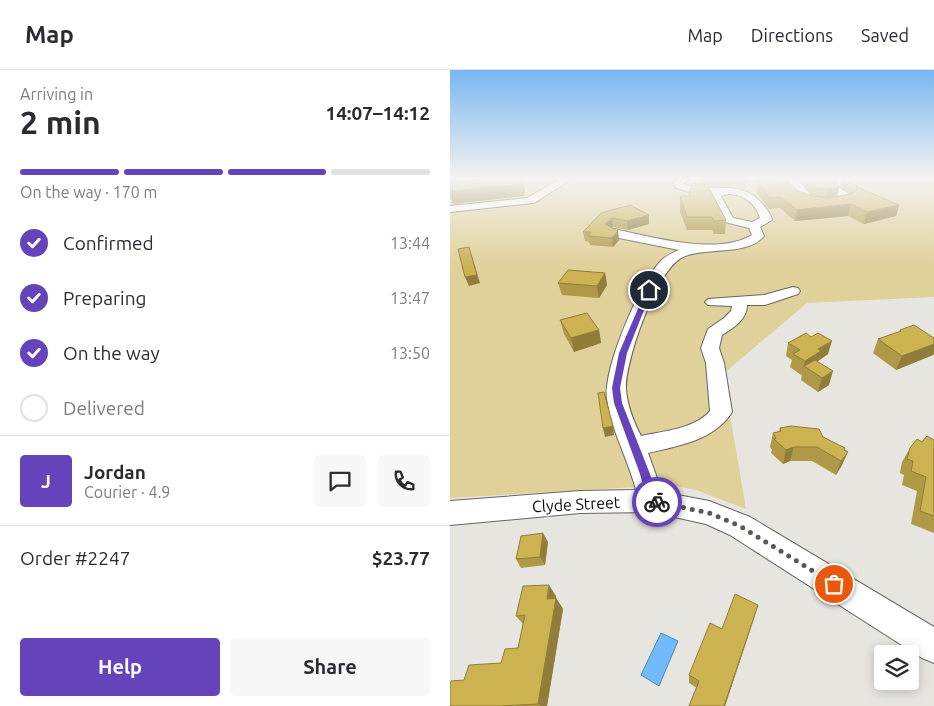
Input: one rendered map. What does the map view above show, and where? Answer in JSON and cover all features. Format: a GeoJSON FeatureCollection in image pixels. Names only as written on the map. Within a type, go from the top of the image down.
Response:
{"type":"FeatureCollection","features":[{"type":"Feature","properties":{"kind":"street"},"geometry":{"type":"LineString","coordinates":[[450,209],[463,208]]}},
{"type":"Feature","properties":{"kind":"street"},"geometry":{"type":"LineString","coordinates":[[722,208],[729,220],[753,226],[764,222],[767,218],[759,208]]}},
{"type":"Feature","properties":{"kind":"street"},"geometry":{"type":"LineString","coordinates":[[652,501],[645,474],[618,403],[616,388],[623,353],[644,301],[661,268],[672,258],[694,249],[749,242],[756,238],[758,234],[753,226]]}},
{"type":"Feature","properties":{"kind":"street"},"geometry":{"type":"LineString","coordinates":[[614,233],[694,249]]}},
{"type":"Feature","properties":{"kind":"street"},"geometry":{"type":"LineString","coordinates":[[713,302],[774,299],[793,290]]}},
{"type":"Feature","properties":{"kind":"street"},"geometry":{"type":"LineString","coordinates":[[634,446],[700,429],[718,419],[721,412],[715,363],[710,348],[711,342],[714,333],[730,322],[739,312],[740,301]]}},
{"type":"Feature","properties":{"kind":"street","name":"Clyde Street"},"geometry":{"type":"LineString","coordinates":[[450,513],[580,502],[652,501],[709,513],[740,526],[934,646]]}},
{"type":"Feature","properties":{"kind":"shaded area"},"geometry":{"type":"Polygon","coordinates":[[[450,208],[934,208],[934,297],[807,303],[723,374],[746,509],[696,490],[671,485],[450,498],[450,208]]]}},
{"type":"Feature","properties":{"kind":"water"},"geometry":{"type":"Polygon","coordinates":[[[661,633],[678,641],[659,686],[641,675],[661,633]]]}},
{"type":"Feature","properties":{"kind":"building"},"geometry":{"type":"Polygon","coordinates":[[[620,208],[635,208],[649,215],[627,221],[612,218],[605,224],[618,231],[612,238],[588,236],[591,232],[583,232],[601,213],[620,208]]]}},
{"type":"Feature","properties":{"kind":"building"},"geometry":{"type":"Polygon","coordinates":[[[684,208],[719,208],[726,220],[714,221],[712,217],[687,217],[684,208]]]}},
{"type":"Feature","properties":{"kind":"building"},"geometry":{"type":"Polygon","coordinates":[[[794,208],[818,208],[797,210],[794,208]]]}},
{"type":"Feature","properties":{"kind":"building"},"geometry":{"type":"Polygon","coordinates":[[[858,208],[887,208],[867,212],[858,208]]]}},
{"type":"Feature","properties":{"kind":"building"},"geometry":{"type":"Polygon","coordinates":[[[469,247],[477,275],[465,277],[458,249],[469,247]]]}},
{"type":"Feature","properties":{"kind":"building"},"geometry":{"type":"Polygon","coordinates":[[[568,270],[605,273],[597,286],[558,283],[568,270]]]}},
{"type":"Feature","properties":{"kind":"building"},"geometry":{"type":"Polygon","coordinates":[[[587,313],[599,330],[571,338],[560,320],[587,313]]]}},
{"type":"Feature","properties":{"kind":"building"},"geometry":{"type":"Polygon","coordinates":[[[914,325],[934,338],[934,344],[902,356],[878,339],[901,331],[914,325]]]}},
{"type":"Feature","properties":{"kind":"building"},"geometry":{"type":"Polygon","coordinates":[[[806,333],[811,337],[818,333],[832,341],[818,349],[821,351],[805,361],[793,354],[800,350],[788,343],[806,333]]]}},
{"type":"Feature","properties":{"kind":"building"},"geometry":{"type":"Polygon","coordinates":[[[815,360],[833,371],[822,378],[804,366],[815,360]]]}},
{"type":"Feature","properties":{"kind":"building"},"geometry":{"type":"Polygon","coordinates":[[[604,392],[613,426],[603,428],[598,393],[604,392]]]}},
{"type":"Feature","properties":{"kind":"building"},"geometry":{"type":"Polygon","coordinates":[[[791,426],[819,429],[823,437],[845,448],[844,450],[848,452],[841,461],[817,447],[794,447],[786,450],[774,439],[776,438],[773,433],[781,431],[780,428],[791,426]]]}},
{"type":"Feature","properties":{"kind":"building"},"geometry":{"type":"Polygon","coordinates":[[[927,436],[934,440],[934,516],[920,511],[926,477],[911,471],[913,461],[907,459],[910,448],[917,439],[922,442],[927,436]]]}},
{"type":"Feature","properties":{"kind":"building"},"geometry":{"type":"Polygon","coordinates":[[[543,533],[540,557],[516,559],[521,536],[543,533]]]}},
{"type":"Feature","properties":{"kind":"building"},"geometry":{"type":"Polygon","coordinates":[[[549,585],[547,599],[556,598],[538,704],[450,706],[451,681],[464,680],[469,665],[501,663],[505,649],[518,648],[525,615],[516,616],[523,586],[549,585]]]}},
{"type":"Feature","properties":{"kind":"building"},"geometry":{"type":"Polygon","coordinates":[[[735,594],[758,605],[724,706],[689,706],[699,681],[689,675],[710,623],[722,629],[735,594]]]}},
{"type":"Feature","properties":{"kind":"way so far"},"geometry":{"type":"LineString","coordinates":[[657,502],[709,513],[740,526],[834,584]]}},
{"type":"Feature","properties":{"kind":"route"},"geometry":{"type":"LineString","coordinates":[[649,290],[623,353],[616,388],[624,422],[645,474],[652,501],[657,502]]}}]}
